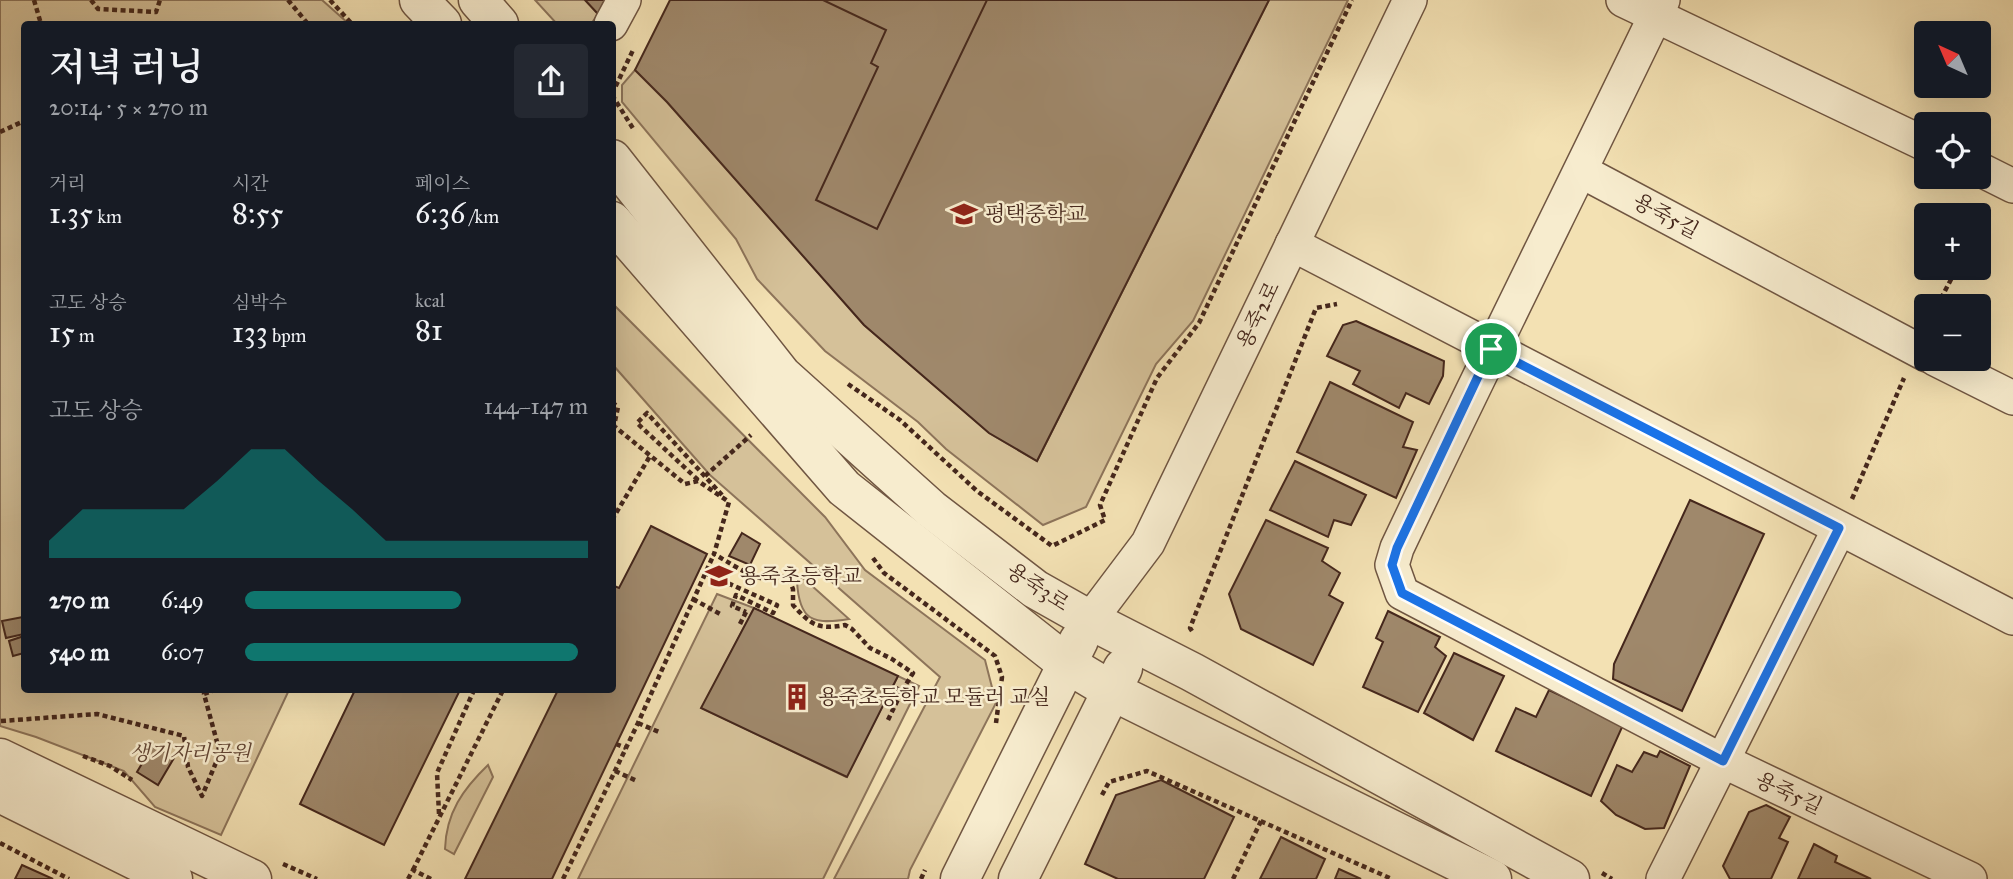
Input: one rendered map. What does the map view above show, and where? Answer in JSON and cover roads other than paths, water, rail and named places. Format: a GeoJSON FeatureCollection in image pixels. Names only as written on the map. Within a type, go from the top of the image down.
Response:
{"type":"FeatureCollection","features":[{"type":"Feature","properties":{"kind":"street"},"geometry":{"type":"LineString","coordinates":[[419,0],[439,21]]}},
{"type":"Feature","properties":{"kind":"street"},"geometry":{"type":"LineString","coordinates":[[478,0],[496,21]]}},
{"type":"Feature","properties":{"kind":"street"},"geometry":{"type":"LineString","coordinates":[[613,21],[624,0]]}},
{"type":"Feature","properties":{"kind":"street","name":"용죽2로"},"geometry":{"type":"LineString","coordinates":[[1090,620],[1148,543],[1410,0]]}},
{"type":"Feature","properties":{"kind":"street"},"geometry":{"type":"LineString","coordinates":[[1623,0],[1659,8],[1914,138]]}},
{"type":"Feature","properties":{"kind":"street"},"geometry":{"type":"LineString","coordinates":[[1581,171],[1659,8]]}},
{"type":"Feature","properties":{"kind":"street","name":"용죽3로"},"geometry":{"type":"LineString","coordinates":[[625,148],[782,375],[930,509],[1035,589],[1570,879]]}},
{"type":"Feature","properties":{"kind":"street","name":"용죽5길"},"geometry":{"type":"LineString","coordinates":[[1914,348],[1581,171],[1491,349],[1397,548],[1392,565],[1402,593],[1723,761],[1970,879]]}},
{"type":"Feature","properties":{"kind":"street"},"geometry":{"type":"LineString","coordinates":[[1991,175],[2013,186]]}},
{"type":"Feature","properties":{"kind":"street"},"geometry":{"type":"LineString","coordinates":[[616,226],[844,488],[1067,664],[1111,691],[1492,879]]}},
{"type":"Feature","properties":{"kind":"street"},"geometry":{"type":"LineString","coordinates":[[1292,244],[2013,618]]}},
{"type":"Feature","properties":{"kind":"street","name":"용죽5길"},"geometry":{"type":"LineString","coordinates":[[1960,371],[2013,398]]}},
{"type":"Feature","properties":{"kind":"street"},"geometry":{"type":"LineString","coordinates":[[1662,879],[1839,528]]}},
{"type":"Feature","properties":{"kind":"street"},"geometry":{"type":"LineString","coordinates":[[943,873],[1067,664],[1090,620]]}},
{"type":"Feature","properties":{"kind":"street"},"geometry":{"type":"LineString","coordinates":[[1018,879],[1136,643]]}},
{"type":"Feature","properties":{"kind":"street"},"geometry":{"type":"LineString","coordinates":[[0,758],[252,879]]}},
{"type":"Feature","properties":{"kind":"street"},"geometry":{"type":"LineString","coordinates":[[0,793],[166,875]]}},
{"type":"Feature","properties":{"kind":"place","name":"평택중학교"},"geometry":{"type":"Point","coordinates":[964,214]}},
{"type":"Feature","properties":{"kind":"place","name":"용죽초등학교"},"geometry":{"type":"Point","coordinates":[719,576]}},
{"type":"Feature","properties":{"kind":"place","name":"용죽초등학교 모듈러 교실"},"geometry":{"type":"Point","coordinates":[797,697]}},
{"type":"Feature","properties":{"kind":"park label","name":"생기자리공원"},"geometry":{"type":"Point","coordinates":[190,753]}}]}
